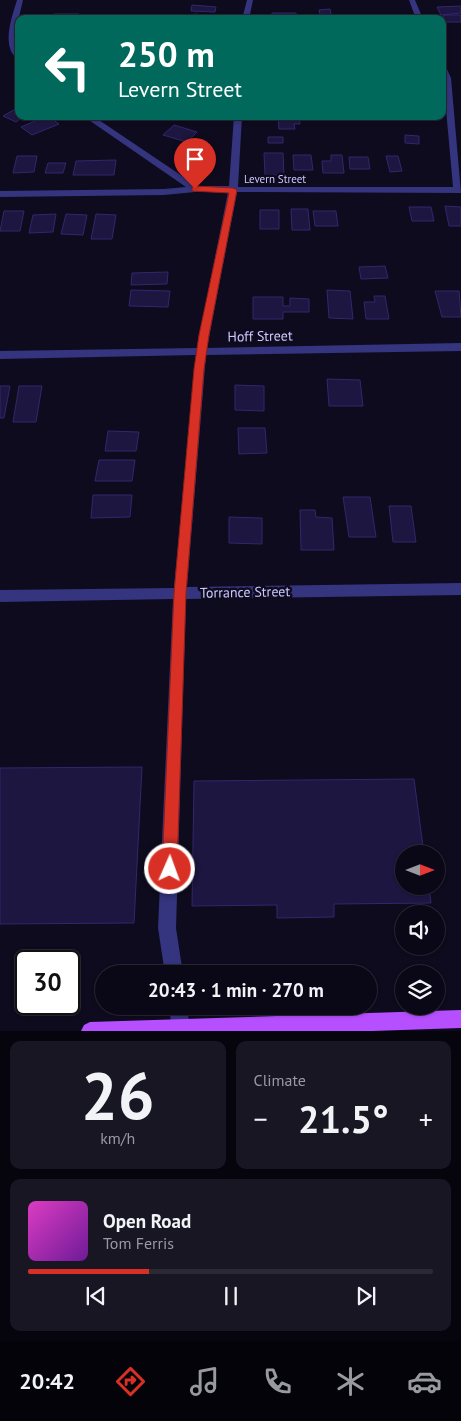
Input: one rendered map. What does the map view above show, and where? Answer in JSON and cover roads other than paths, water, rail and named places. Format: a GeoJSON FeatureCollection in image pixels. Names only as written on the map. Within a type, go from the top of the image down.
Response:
{"type":"FeatureCollection","features":[{"type":"Feature","properties":{"kind":"main road"},"geometry":{"type":"LineString","coordinates":[[90,1031],[181,1030],[461,1019]]}},
{"type":"Feature","properties":{"kind":"street"},"geometry":{"type":"LineString","coordinates":[[16,15],[20,0]]}},
{"type":"Feature","properties":{"kind":"street"},"geometry":{"type":"LineString","coordinates":[[246,15],[250,0]]}},
{"type":"Feature","properties":{"kind":"street"},"geometry":{"type":"LineString","coordinates":[[412,0],[418,15]]}},
{"type":"Feature","properties":{"kind":"street"},"geometry":{"type":"LineString","coordinates":[[15,17],[10,34],[10,51],[15,55]]}},
{"type":"Feature","properties":{"kind":"street"},"geometry":{"type":"LineString","coordinates":[[446,74],[448,78],[459,190]]}},
{"type":"Feature","properties":{"kind":"street"},"geometry":{"type":"LineString","coordinates":[[93,120],[195,189]]}},
{"type":"Feature","properties":{"kind":"street"},"geometry":{"type":"LineString","coordinates":[[173,965],[167,928],[180,593],[201,352],[233,190],[238,120]]}},
{"type":"Feature","properties":{"kind":"street","name":"Levern Street"},"geometry":{"type":"LineString","coordinates":[[0,194],[164,192],[195,189],[459,190]]}},
{"type":"Feature","properties":{"kind":"street","name":"Hoff Street"},"geometry":{"type":"LineString","coordinates":[[0,355],[461,348]]}},
{"type":"Feature","properties":{"kind":"street","name":"Torrance Street"},"geometry":{"type":"LineString","coordinates":[[0,596],[461,589]]}},
{"type":"Feature","properties":{"kind":"street"},"geometry":{"type":"LineString","coordinates":[[179,1015],[181,1030]]}}]}
